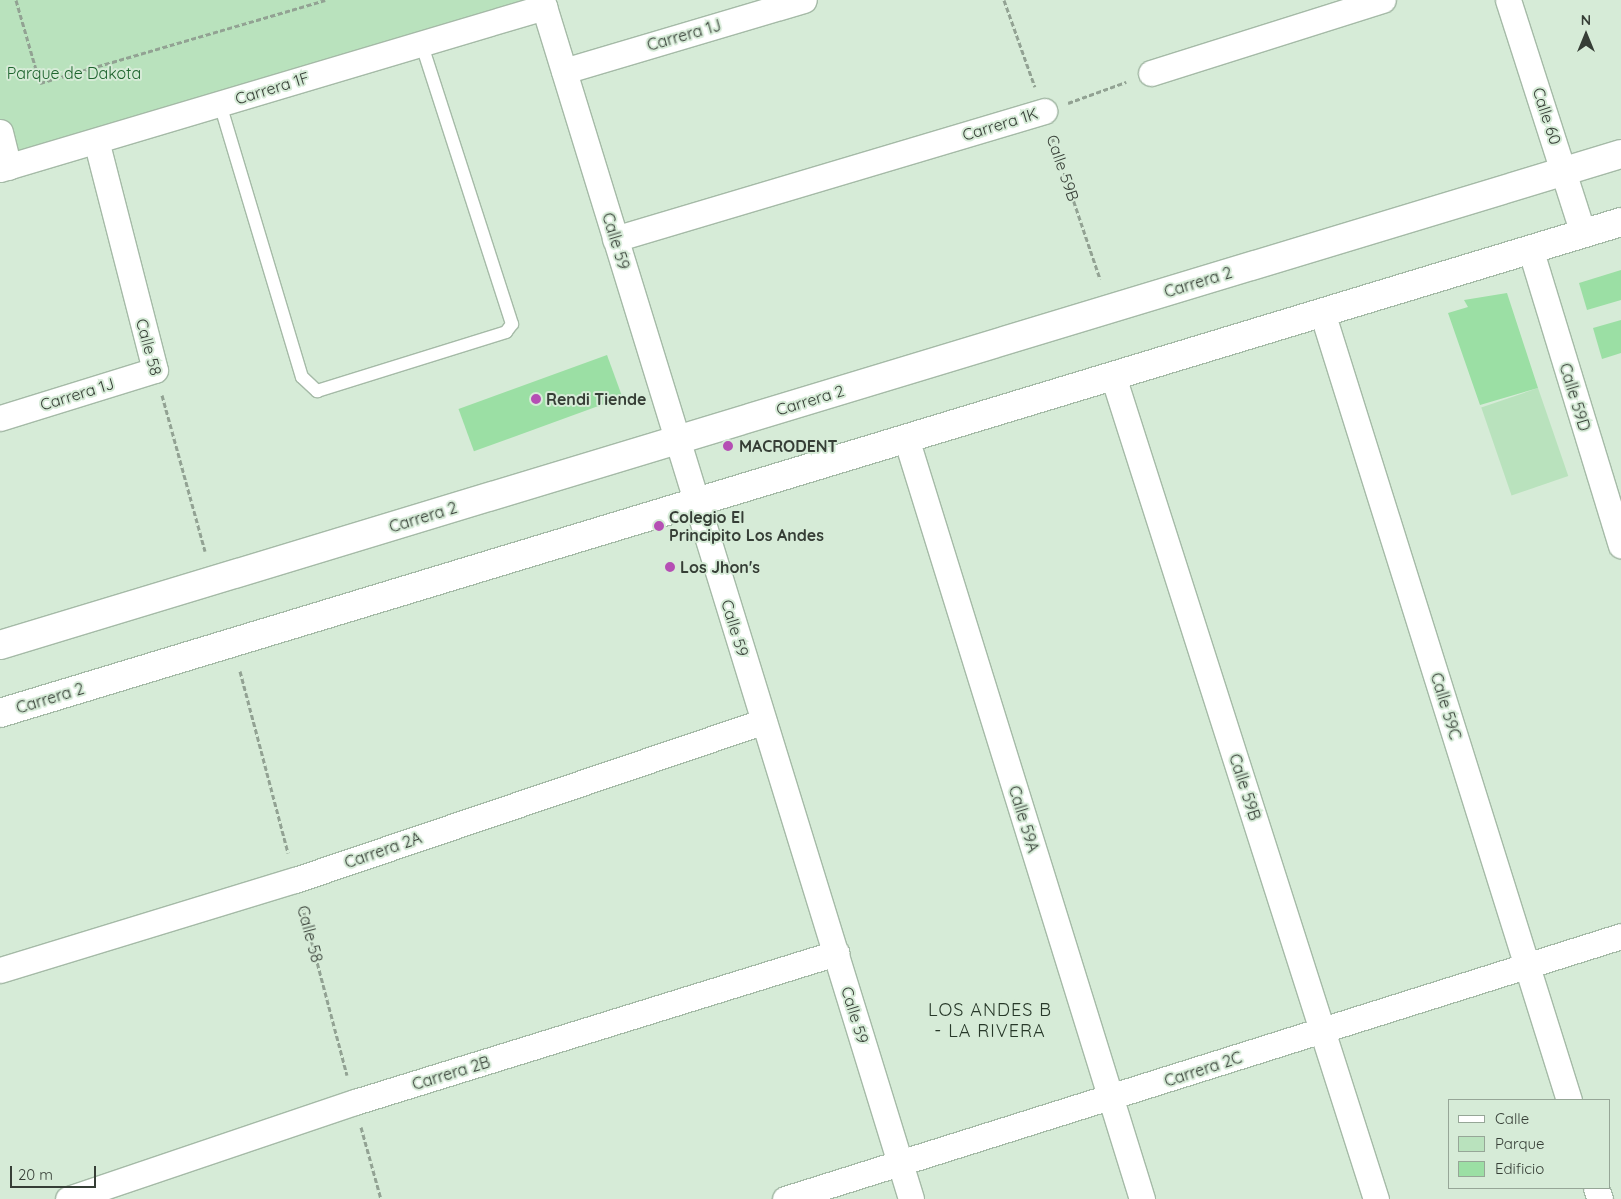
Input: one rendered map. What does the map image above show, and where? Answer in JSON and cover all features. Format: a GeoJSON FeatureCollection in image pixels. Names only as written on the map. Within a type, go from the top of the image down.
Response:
{"type":"FeatureCollection","features":[{"type":"Feature","properties":{"kind":"street","name":"Carrera 1J"},"geometry":{"type":"LineString","coordinates":[[564,71],[804,0]]}},
{"type":"Feature","properties":{"kind":"street"},"geometry":{"type":"LineString","coordinates":[[1152,73],[1383,0]]}},
{"type":"Feature","properties":{"kind":"street","name":"Calle 60"},"geometry":{"type":"LineString","coordinates":[[1508,0],[1565,171],[1583,233]]}},
{"type":"Feature","properties":{"kind":"street","name":"Calle 59"},"geometry":{"type":"LineString","coordinates":[[543,4],[911,1199]]}},
{"type":"Feature","properties":{"kind":"street","name":"Carrera 1F"},"geometry":{"type":"LineString","coordinates":[[5,168],[543,4]]}},
{"type":"Feature","properties":{"kind":"street","name":"Carrera 1K"},"geometry":{"type":"LineString","coordinates":[[615,239],[1044,111]]}},
{"type":"Feature","properties":{"kind":"street"},"geometry":{"type":"LineString","coordinates":[[0,132],[5,168]]}},
{"type":"Feature","properties":{"kind":"street","name":"Calle 58"},"geometry":{"type":"LineString","coordinates":[[96,141],[155,370]]}},
{"type":"Feature","properties":{"kind":"street","name":"Carrera 2"},"geometry":{"type":"LineString","coordinates":[[0,645],[1621,154]]}},
{"type":"Feature","properties":{"kind":"street","name":"Carrera 2"},"geometry":{"type":"LineString","coordinates":[[0,713],[1621,222]]}},
{"type":"Feature","properties":{"kind":"street","name":"Calle 59D"},"geometry":{"type":"LineString","coordinates":[[1530,248],[1611,483],[1621,545]]}},
{"type":"Feature","properties":{"kind":"street","name":"Calle 59C"},"geometry":{"type":"LineString","coordinates":[[1322,312],[1569,1099]]}},
{"type":"Feature","properties":{"kind":"street","name":"Carrera 1J"},"geometry":{"type":"LineString","coordinates":[[0,418],[155,370]]}},
{"type":"Feature","properties":{"kind":"street","name":"Calle 59B"},"geometry":{"type":"LineString","coordinates":[[1113,376],[1376,1199]]}},
{"type":"Feature","properties":{"kind":"street","name":"Calle 59A"},"geometry":{"type":"LineString","coordinates":[[906,438],[1142,1199]]}},
{"type":"Feature","properties":{"kind":"street","name":"Carrera 2A"},"geometry":{"type":"LineString","coordinates":[[0,970],[295,880],[764,721]]}},
{"type":"Feature","properties":{"kind":"street","name":"Carrera 2C"},"geometry":{"type":"LineString","coordinates":[[784,1199],[900,1161],[1111,1098],[1621,936]]}},
{"type":"Feature","properties":{"kind":"street","name":"Carrera 2B"},"geometry":{"type":"LineString","coordinates":[[68,1199],[355,1102],[836,954]]}},
{"type":"Feature","properties":{"kind":"lane"},"geometry":{"type":"LineString","coordinates":[[220,104],[302,376],[317,391],[506,332],[512,324],[421,42]]}},
{"type":"Feature","properties":{"kind":"path"},"geometry":{"type":"LineString","coordinates":[[16,0],[40,83],[325,0]]}},
{"type":"Feature","properties":{"kind":"path","name":"Calle 59B"},"geometry":{"type":"LineString","coordinates":[[1004,0],[1044,111],[1100,279]]}},
{"type":"Feature","properties":{"kind":"path","name":"Carrera 1K"},"geometry":{"type":"LineString","coordinates":[[1044,111],[1152,73]]}},
{"type":"Feature","properties":{"kind":"path","name":"Calle 58"},"geometry":{"type":"LineString","coordinates":[[155,370],[205,551]]}},
{"type":"Feature","properties":{"kind":"path","name":"Calle 58"},"geometry":{"type":"LineString","coordinates":[[239,668],[381,1199]]}},
{"type":"Feature","properties":{"kind":"green space","name":"Parque de Dakota"},"geometry":{"type":"Polygon","coordinates":[[[0,0],[542,0],[9,167],[0,132],[0,0]]]}},
{"type":"Feature","properties":{"kind":"green space"},"geometry":{"type":"Polygon","coordinates":[[[1538,388],[1568,476],[1512,495],[1481,408],[1538,388]]]}},
{"type":"Feature","properties":{"kind":"building"},"geometry":{"type":"Polygon","coordinates":[[[1621,270],[1621,300],[1587,310],[1579,283],[1621,270]]]}},
{"type":"Feature","properties":{"kind":"building"},"geometry":{"type":"Polygon","coordinates":[[[1507,293],[1538,388],[1480,405],[1448,313],[1468,307],[1464,300],[1507,293]]]}},
{"type":"Feature","properties":{"kind":"building"},"geometry":{"type":"Polygon","coordinates":[[[1621,320],[1621,353],[1602,359],[1593,328],[1621,320]]]}},
{"type":"Feature","properties":{"kind":"building"},"geometry":{"type":"Polygon","coordinates":[[[607,355],[622,397],[474,451],[459,409],[607,355]]]}},
{"type":"Feature","properties":{"kind":"place","name":"Rendi Tiende"},"geometry":{"type":"Point","coordinates":[536,399]}},
{"type":"Feature","properties":{"kind":"place","name":"MACRODENT"},"geometry":{"type":"Point","coordinates":[728,446]}},
{"type":"Feature","properties":{"kind":"place","name":"Colegio El Principito Los Andes"},"geometry":{"type":"Point","coordinates":[659,526]}},
{"type":"Feature","properties":{"kind":"place","name":"Los Jhon's"},"geometry":{"type":"Point","coordinates":[670,567]}},
{"type":"Feature","properties":{"kind":"district","name":"LOS ANDES B - LA RIVERA"},"geometry":{"type":"Point","coordinates":[990,1021]}}]}
